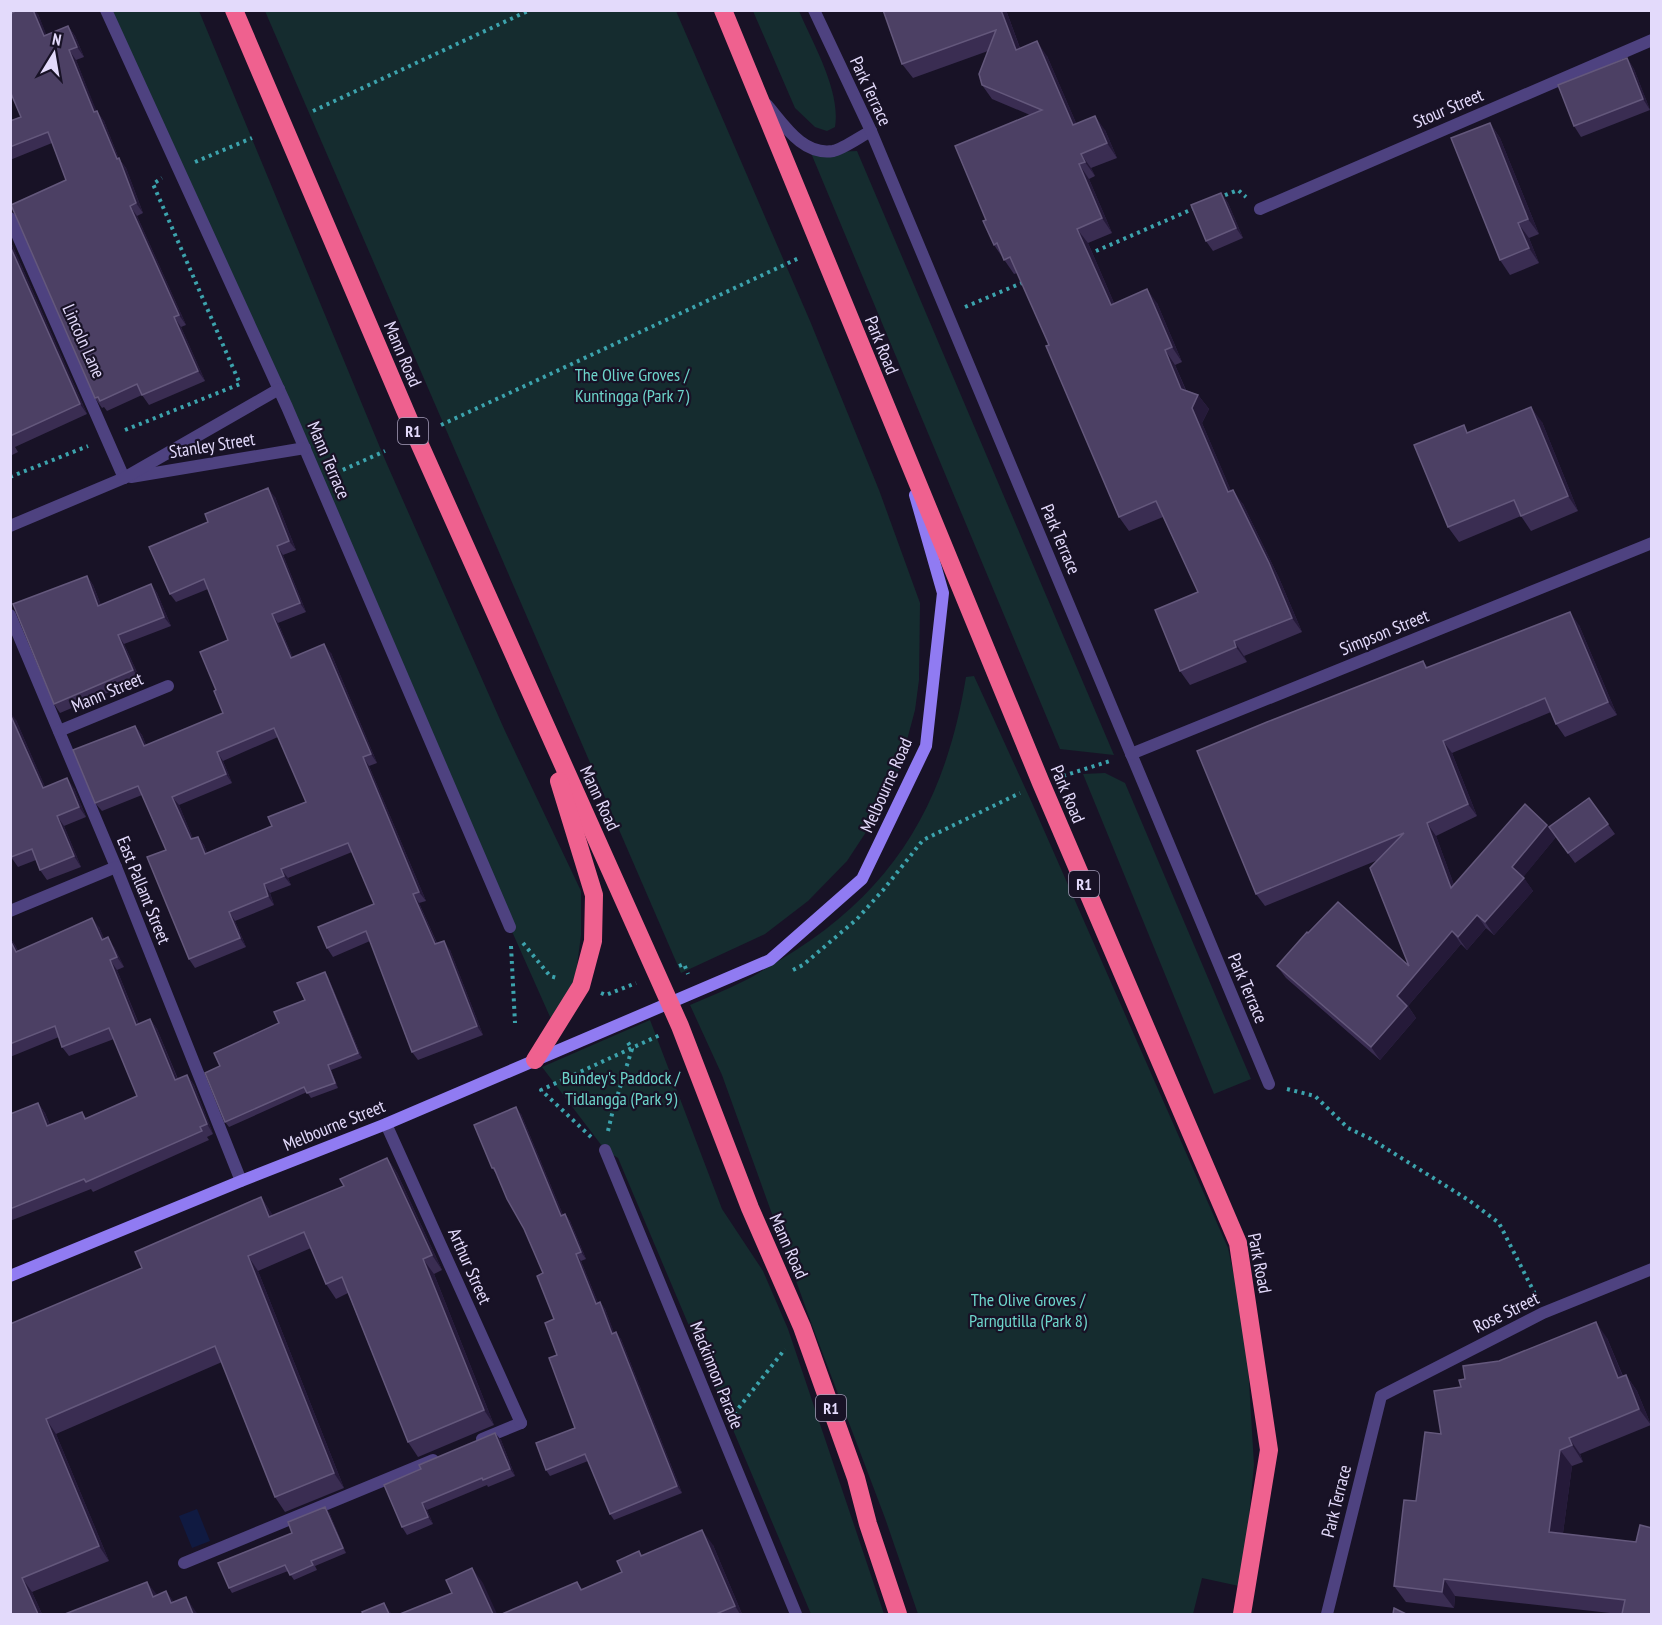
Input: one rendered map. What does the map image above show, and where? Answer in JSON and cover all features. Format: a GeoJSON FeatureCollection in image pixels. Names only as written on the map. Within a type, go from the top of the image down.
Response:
{"type":"FeatureCollection","features":[{"type":"Feature","properties":{"kind":"highway","name":"Mann Road"},"geometry":{"type":"LineString","coordinates":[[234,10],[416,436],[669,1002],[750,1208],[802,1327],[856,1478],[868,1524],[898,1614]]}},
{"type":"Feature","properties":{"kind":"highway","name":"Park Road"},"geometry":{"type":"LineString","coordinates":[[723,10],[899,443],[1041,783],[1238,1243],[1269,1450],[1242,1614]]}},
{"type":"Feature","properties":{"kind":"highway"},"geometry":{"type":"LineString","coordinates":[[535,1060],[581,986],[594,941],[594,895],[539,714]]}},
{"type":"Feature","properties":{"kind":"main road","name":"Melbourne Road"},"geometry":{"type":"LineString","coordinates":[[669,1002],[770,960],[862,879],[926,746],[943,593],[899,443]]}},
{"type":"Feature","properties":{"kind":"main road","name":"Melbourne Street"},"geometry":{"type":"LineString","coordinates":[[10,1276],[386,1124],[669,1002]]}},
{"type":"Feature","properties":{"kind":"street","name":"Mann Terrace"},"geometry":{"type":"LineString","coordinates":[[106,10],[305,448],[510,927]]}},
{"type":"Feature","properties":{"kind":"street","name":"Park Terrace"},"geometry":{"type":"LineString","coordinates":[[814,10],[871,131],[1269,1084]]}},
{"type":"Feature","properties":{"kind":"street","name":"Stour Street"},"geometry":{"type":"LineString","coordinates":[[1260,209],[1652,40]]}},
{"type":"Feature","properties":{"kind":"street"},"geometry":{"type":"LineString","coordinates":[[757,93],[795,139],[815,150],[835,151],[871,131]]}},
{"type":"Feature","properties":{"kind":"street","name":"Lincoln Lane"},"geometry":{"type":"LineString","coordinates":[[10,218],[124,478]]}},
{"type":"Feature","properties":{"kind":"street","name":"Stanley Street"},"geometry":{"type":"LineString","coordinates":[[10,526],[124,478],[279,389]]}},
{"type":"Feature","properties":{"kind":"street","name":"Stanley Street"},"geometry":{"type":"LineString","coordinates":[[124,478],[305,448]]}},
{"type":"Feature","properties":{"kind":"street","name":"Simpson Street"},"geometry":{"type":"LineString","coordinates":[[1131,754],[1652,543]]}},
{"type":"Feature","properties":{"kind":"street","name":"East Pallant Street"},"geometry":{"type":"LineString","coordinates":[[10,615],[116,867],[241,1181]]}},
{"type":"Feature","properties":{"kind":"street","name":"Mann Street"},"geometry":{"type":"LineString","coordinates":[[59,731],[168,686]]}},
{"type":"Feature","properties":{"kind":"street"},"geometry":{"type":"LineString","coordinates":[[10,910],[116,867]]}},
{"type":"Feature","properties":{"kind":"street","name":"Arthur Street"},"geometry":{"type":"LineString","coordinates":[[386,1124],[521,1423],[467,1445]]}},
{"type":"Feature","properties":{"kind":"street","name":"Mackinnon Parade"},"geometry":{"type":"LineString","coordinates":[[605,1150],[796,1614]]}},
{"type":"Feature","properties":{"kind":"street","name":"Rose Street"},"geometry":{"type":"LineString","coordinates":[[1381,1396],[1543,1313],[1652,1269]]}},
{"type":"Feature","properties":{"kind":"street","name":"Park Terrace"},"geometry":{"type":"LineString","coordinates":[[1327,1614],[1381,1396]]}},
{"type":"Feature","properties":{"kind":"street"},"geometry":{"type":"LineString","coordinates":[[184,1563],[445,1454]]}},
{"type":"Feature","properties":{"kind":"path"},"geometry":{"type":"LineString","coordinates":[[313,111],[530,10]]}},
{"type":"Feature","properties":{"kind":"path"},"geometry":{"type":"LineString","coordinates":[[10,477],[240,384],[153,184],[178,169],[252,138]]}},
{"type":"Feature","properties":{"kind":"path"},"geometry":{"type":"LineString","coordinates":[[1216,199],[1238,190],[1260,209]]}},
{"type":"Feature","properties":{"kind":"path"},"geometry":{"type":"LineString","coordinates":[[1085,255],[1205,204]]}},
{"type":"Feature","properties":{"kind":"path"},"geometry":{"type":"LineString","coordinates":[[441,425],[820,249]]}},
{"type":"Feature","properties":{"kind":"path"},"geometry":{"type":"LineString","coordinates":[[947,315],[1031,279]]}},
{"type":"Feature","properties":{"kind":"path"},"geometry":{"type":"LineString","coordinates":[[319,482],[385,451]]}},
{"type":"Feature","properties":{"kind":"path"},"geometry":{"type":"LineString","coordinates":[[1069,774],[1131,754]]}},
{"type":"Feature","properties":{"kind":"path"},"geometry":{"type":"LineString","coordinates":[[510,927],[550,976],[559,979]]}},
{"type":"Feature","properties":{"kind":"path"},"geometry":{"type":"LineString","coordinates":[[510,927],[515,1023]]}},
{"type":"Feature","properties":{"kind":"path"},"geometry":{"type":"LineString","coordinates":[[609,1001],[606,995],[639,982]]}},
{"type":"Feature","properties":{"kind":"path"},"geometry":{"type":"LineString","coordinates":[[632,1049],[613,1110],[605,1150],[541,1090],[632,1049]]}},
{"type":"Feature","properties":{"kind":"path"},"geometry":{"type":"LineString","coordinates":[[1269,1084],[1316,1096],[1348,1128],[1371,1139],[1470,1201],[1498,1223],[1543,1313]]}},
{"type":"Feature","properties":{"kind":"path"},"geometry":{"type":"LineString","coordinates":[[721,1432],[802,1327]]}},
{"type":"Feature","properties":{"kind":"green space"},"geometry":{"type":"Polygon","coordinates":[[[106,11],[199,11],[386,462],[505,731],[581,891],[581,935],[573,997],[555,1028],[319,481],[106,11]]]}},
{"type":"Feature","properties":{"kind":"green space","name":"The Olive Groves / Kuntingga (Park 7)"},"geometry":{"type":"Polygon","coordinates":[[[265,11],[676,11],[810,321],[879,490],[920,603],[919,680],[915,710],[899,770],[868,829],[847,861],[808,901],[765,934],[681,973],[265,11]]]}},
{"type":"Feature","properties":{"kind":"green space"},"geometry":{"type":"Polygon","coordinates":[[[753,11],[799,11],[830,83],[836,113],[835,127],[827,131],[815,127],[795,108],[753,11]]]}},
{"type":"Feature","properties":{"kind":"green space"},"geometry":{"type":"Polygon","coordinates":[[[857,151],[1114,755],[1060,749],[811,153],[857,151]]]}},
{"type":"Feature","properties":{"kind":"green space","name":"The Olive Groves / Parngutilla (Park 8)"},"geometry":{"type":"Polygon","coordinates":[[[974,676],[1228,1248],[1246,1332],[1254,1465],[1239,1586],[1202,1578],[1193,1614],[918,1614],[722,1075],[690,1005],[748,979],[820,934],[854,906],[883,875],[908,841],[928,805],[944,766],[957,723],[966,677],[974,676]]]}},
{"type":"Feature","properties":{"kind":"green space"},"geometry":{"type":"Polygon","coordinates":[[[1105,773],[1125,783],[1251,1079],[1214,1094],[1083,774],[1105,773]]]}},
{"type":"Feature","properties":{"kind":"green space","name":"Bundey's Paddock / Tidlangga (Park 9)"},"geometry":{"type":"Polygon","coordinates":[[[650,1020],[722,1209],[763,1271],[788,1329],[884,1614],[811,1614],[618,1158],[605,1150],[542,1067],[650,1020]]]}},
{"type":"Feature","properties":{"kind":"water"},"geometry":{"type":"Polygon","coordinates":[[[197,1509],[210,1541],[192,1548],[179,1516],[197,1509]]]}},
{"type":"Feature","properties":{"kind":"building"},"geometry":{"type":"Polygon","coordinates":[[[17,10],[33,10],[44,36],[68,26],[77,47],[69,50],[94,112],[97,111],[117,159],[119,158],[136,203],[130,206],[179,315],[174,317],[198,371],[142,395],[137,384],[100,401],[98,397],[95,398],[11,205],[66,180],[48,132],[10,147],[10,121],[21,117],[10,91],[10,14],[17,10]]]}},
{"type":"Feature","properties":{"kind":"building"},"geometry":{"type":"Polygon","coordinates":[[[883,10],[1001,10],[1016,50],[1037,41],[1073,125],[1095,116],[1107,143],[1081,154],[1085,162],[1079,164],[1102,218],[1077,229],[1111,305],[1147,289],[1172,347],[1165,350],[1181,389],[1198,395],[1192,408],[1228,492],[1233,490],[1269,563],[1292,618],[1234,641],[1236,647],[1180,671],[1155,610],[1198,592],[1156,501],[1119,517],[1046,346],[1049,345],[1010,257],[1004,260],[997,243],[994,245],[955,146],[1042,110],[982,85],[979,74],[996,30],[902,64],[883,10]]]}},
{"type":"Feature","properties":{"kind":"building"},"geometry":{"type":"Polygon","coordinates":[[[1627,58],[1643,99],[1574,126],[1558,85],[1627,58]]]}},
{"type":"Feature","properties":{"kind":"building"},"geometry":{"type":"Polygon","coordinates":[[[1490,123],[1528,219],[1518,223],[1529,248],[1500,260],[1451,138],[1490,123]]]}},
{"type":"Feature","properties":{"kind":"building"},"geometry":{"type":"Polygon","coordinates":[[[1221,193],[1236,228],[1206,241],[1191,205],[1221,193]]]}},
{"type":"Feature","properties":{"kind":"building"},"geometry":{"type":"Polygon","coordinates":[[[10,246],[80,404],[10,436],[10,246]]]}},
{"type":"Feature","properties":{"kind":"building"},"geometry":{"type":"Polygon","coordinates":[[[1531,407],[1568,496],[1521,516],[1514,500],[1448,527],[1414,445],[1464,425],[1467,433],[1531,407]]]}},
{"type":"Feature","properties":{"kind":"building"},"geometry":{"type":"Polygon","coordinates":[[[268,488],[289,541],[277,546],[300,603],[272,614],[291,658],[324,644],[371,754],[363,757],[419,892],[413,894],[435,944],[444,941],[477,1026],[412,1052],[366,931],[327,948],[318,927],[374,904],[348,843],[281,869],[284,876],[264,884],[268,896],[229,912],[240,938],[189,959],[147,857],[166,850],[138,786],[95,803],[73,750],[135,726],[144,746],[223,713],[200,652],[228,640],[204,579],[170,594],[149,547],[208,522],[205,514],[268,488]],[[274,728],[217,752],[226,774],[172,797],[191,839],[198,837],[205,854],[272,826],[268,817],[306,802],[274,728]]]}},
{"type":"Feature","properties":{"kind":"building"},"geometry":{"type":"Polygon","coordinates":[[[87,576],[98,606],[151,584],[164,617],[118,635],[133,670],[54,704],[13,604],[87,576]]]}},
{"type":"Feature","properties":{"kind":"building"},"geometry":{"type":"Polygon","coordinates":[[[1570,612],[1608,702],[1556,724],[1545,698],[1443,741],[1468,804],[1427,823],[1451,888],[1525,804],[1547,825],[1512,867],[1524,878],[1485,922],[1477,915],[1458,937],[1452,931],[1397,996],[1407,1006],[1371,1047],[1277,966],[1338,902],[1409,966],[1370,868],[1404,833],[1256,894],[1197,751],[1423,661],[1426,668],[1570,612]]]}},
{"type":"Feature","properties":{"kind":"building"},"geometry":{"type":"Polygon","coordinates":[[[10,714],[43,788],[67,778],[79,807],[57,816],[74,856],[40,870],[32,849],[11,857],[10,855],[10,714]]]}},
{"type":"Feature","properties":{"kind":"building"},"geometry":{"type":"Polygon","coordinates":[[[1589,798],[1608,824],[1568,853],[1549,827],[1589,798]]]}},
{"type":"Feature","properties":{"kind":"building"},"geometry":{"type":"Polygon","coordinates":[[[92,918],[102,940],[108,937],[117,957],[110,960],[136,1025],[150,1019],[175,1080],[187,1075],[207,1124],[200,1127],[202,1131],[86,1182],[84,1179],[10,1209],[10,1114],[38,1103],[47,1126],[82,1112],[85,1119],[137,1096],[109,1028],[62,1047],[55,1026],[10,1044],[10,940],[16,952],[92,918]]]}},
{"type":"Feature","properties":{"kind":"building"},"geometry":{"type":"Polygon","coordinates":[[[325,972],[358,1053],[328,1065],[335,1083],[307,1093],[304,1087],[225,1122],[205,1073],[220,1066],[214,1053],[279,1023],[274,1012],[305,1000],[297,983],[325,972]]]}},
{"type":"Feature","properties":{"kind":"building"},"geometry":{"type":"Polygon","coordinates":[[[516,1107],[561,1216],[565,1214],[581,1252],[576,1254],[596,1304],[600,1302],[612,1334],[616,1332],[677,1486],[610,1514],[585,1454],[546,1470],[536,1443],[575,1428],[549,1358],[557,1355],[545,1323],[554,1319],[537,1276],[543,1273],[524,1229],[492,1168],[474,1125],[516,1107]]]}},
{"type":"Feature","properties":{"kind":"building"},"geometry":{"type":"Polygon","coordinates":[[[387,1158],[432,1255],[423,1259],[484,1410],[408,1442],[342,1277],[326,1284],[304,1232],[248,1256],[334,1473],[275,1497],[215,1346],[46,1419],[99,1546],[22,1578],[38,1614],[10,1614],[10,1324],[142,1268],[135,1252],[261,1197],[269,1217],[344,1186],[340,1179],[387,1158]]]}},
{"type":"Feature","properties":{"kind":"building"},"geometry":{"type":"Polygon","coordinates":[[[1596,1322],[1618,1378],[1626,1375],[1639,1409],[1569,1438],[1572,1445],[1560,1450],[1549,1532],[1636,1542],[1640,1525],[1652,1528],[1652,1614],[1622,1614],[1625,1600],[1444,1579],[1442,1592],[1394,1586],[1404,1500],[1416,1501],[1425,1432],[1441,1434],[1434,1391],[1461,1387],[1459,1380],[1465,1379],[1463,1366],[1499,1361],[1596,1322]]]}},
{"type":"Feature","properties":{"kind":"building"},"geometry":{"type":"Polygon","coordinates":[[[495,1433],[510,1469],[422,1503],[428,1517],[402,1527],[384,1485],[421,1469],[419,1465],[495,1433]]]}},
{"type":"Feature","properties":{"kind":"building"},"geometry":{"type":"Polygon","coordinates":[[[325,1507],[343,1548],[311,1561],[313,1565],[290,1575],[285,1565],[229,1588],[218,1563],[292,1533],[288,1522],[325,1507]]]}},
{"type":"Feature","properties":{"kind":"building"},"geometry":{"type":"Polygon","coordinates":[[[702,1530],[735,1606],[716,1614],[502,1614],[577,1582],[581,1590],[622,1572],[617,1561],[639,1551],[641,1556],[702,1530]]]}},
{"type":"Feature","properties":{"kind":"building"},"geometry":{"type":"Polygon","coordinates":[[[472,1568],[493,1614],[400,1614],[452,1593],[446,1580],[472,1568]]]}},
{"type":"Feature","properties":{"kind":"building"},"geometry":{"type":"Polygon","coordinates":[[[147,1582],[153,1597],[166,1591],[171,1603],[186,1597],[193,1614],[65,1614],[147,1582]]]}},
{"type":"Feature","properties":{"kind":"building"},"geometry":{"type":"Polygon","coordinates":[[[384,1603],[389,1614],[363,1614],[362,1612],[384,1603]]]}},
{"type":"Feature","properties":{"kind":"building"},"geometry":{"type":"Polygon","coordinates":[[[1394,1608],[1406,1614],[1393,1614],[1394,1608]]]}}]}
